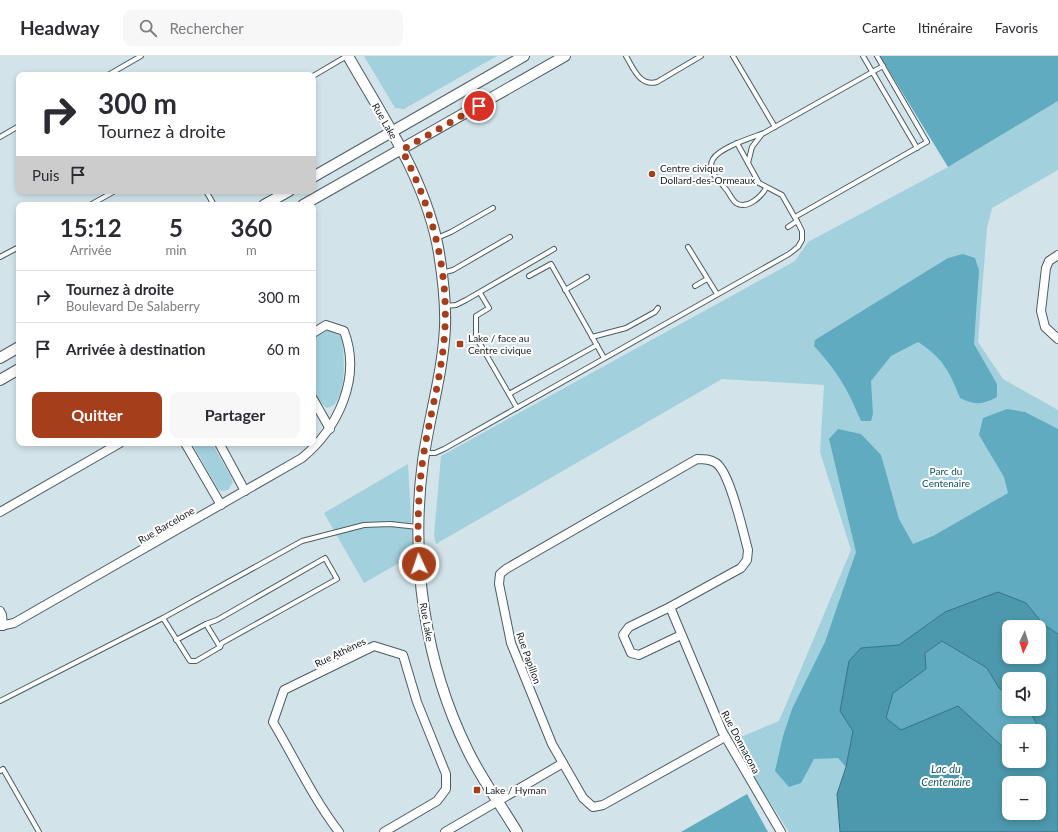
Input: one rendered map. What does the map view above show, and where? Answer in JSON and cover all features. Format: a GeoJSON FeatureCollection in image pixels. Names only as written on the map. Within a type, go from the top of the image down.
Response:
{"type":"FeatureCollection","features":[{"type":"Feature","properties":{"kind":"street","name":"Rue Lake"},"geometry":{"type":"LineString","coordinates":[[348,56],[402,150],[422,192],[436,238],[442,273],[445,306],[445,332],[442,362],[424,453],[420,485],[418,527],[419,564],[424,607],[438,670],[449,706],[463,741],[488,789],[517,832]]}},
{"type":"Feature","properties":{"kind":"street"},"geometry":{"type":"LineString","coordinates":[[316,175],[524,56]]}},
{"type":"Feature","properties":{"kind":"street"},"geometry":{"type":"LineString","coordinates":[[308,202],[565,56]]}},
{"type":"Feature","properties":{"kind":"street"},"geometry":{"type":"LineString","coordinates":[[269,202],[284,194]]}},
{"type":"Feature","properties":{"kind":"street"},"geometry":{"type":"LineString","coordinates":[[1058,255],[1049,261],[1046,268],[1041,311],[1045,327],[1058,339]]}},
{"type":"Feature","properties":{"kind":"street","name":"Rue Barcelone"},"geometry":{"type":"LineString","coordinates":[[316,331],[326,325],[344,331],[348,341],[351,363],[348,387],[342,405],[330,429],[316,446]]}},
{"type":"Feature","properties":{"kind":"street"},"geometry":{"type":"LineString","coordinates":[[0,358],[16,349]]}},
{"type":"Feature","properties":{"kind":"street"},"geometry":{"type":"LineString","coordinates":[[0,380],[16,371]]}},
{"type":"Feature","properties":{"kind":"street"},"geometry":{"type":"LineString","coordinates":[[316,404],[330,429]]}},
{"type":"Feature","properties":{"kind":"street"},"geometry":{"type":"LineString","coordinates":[[0,512],[115,446]]}},
{"type":"Feature","properties":{"kind":"street"},"geometry":{"type":"LineString","coordinates":[[188,446],[221,505]]}},
{"type":"Feature","properties":{"kind":"street"},"geometry":{"type":"LineString","coordinates":[[220,446],[245,491]]}},
{"type":"Feature","properties":{"kind":"street","name":"Rue Barcelone"},"geometry":{"type":"LineString","coordinates":[[0,611],[2,615],[1,626],[14,623],[302,458],[316,446]]}},
{"type":"Feature","properties":{"kind":"street","name":"Rue Papillon"},"geometry":{"type":"LineString","coordinates":[[670,607],[741,568],[747,560],[748,550],[726,474],[717,463],[708,459],[698,460],[506,568],[500,574],[499,584],[511,643],[552,744],[583,798],[593,807],[603,805],[725,737]]}},
{"type":"Feature","properties":{"kind":"street"},"geometry":{"type":"LineString","coordinates":[[670,607],[629,627],[623,635],[631,653],[639,655],[681,635]]}},
{"type":"Feature","properties":{"kind":"street","name":"Rue Donnacona"},"geometry":{"type":"LineString","coordinates":[[670,607],[725,737],[781,832]]}},
{"type":"Feature","properties":{"kind":"street","name":"Rue Athènes"},"geometry":{"type":"LineString","coordinates":[[339,832],[322,810],[296,760],[273,722],[284,690],[374,646],[403,655],[417,702],[446,774],[446,789],[437,801],[387,831]]}},
{"type":"Feature","properties":{"kind":"street"},"geometry":{"type":"LineString","coordinates":[[445,832],[563,763]]}},
{"type":"Feature","properties":{"kind":"lane"},"geometry":{"type":"LineString","coordinates":[[113,72],[141,56]]}},
{"type":"Feature","properties":{"kind":"lane"},"geometry":{"type":"LineString","coordinates":[[316,74],[348,56]]}},
{"type":"Feature","properties":{"kind":"lane"},"geometry":{"type":"LineString","coordinates":[[626,56],[638,77],[649,83],[656,82],[701,56]]}},
{"type":"Feature","properties":{"kind":"lane"},"geometry":{"type":"LineString","coordinates":[[733,56],[775,127]]}},
{"type":"Feature","properties":{"kind":"lane"},"geometry":{"type":"LineString","coordinates":[[863,56],[917,148]]}},
{"type":"Feature","properties":{"kind":"lane"},"geometry":{"type":"LineString","coordinates":[[788,226],[796,219],[927,142],[877,56]]}},
{"type":"Feature","properties":{"kind":"lane"},"geometry":{"type":"LineString","coordinates":[[766,188],[757,199],[746,204],[734,202],[726,188],[714,176],[711,167],[714,158],[745,138],[762,134],[883,66]]}},
{"type":"Feature","properties":{"kind":"lane"},"geometry":{"type":"LineString","coordinates":[[0,136],[16,128]]}},
{"type":"Feature","properties":{"kind":"lane"},"geometry":{"type":"LineString","coordinates":[[748,164],[752,147],[762,134]]}},
{"type":"Feature","properties":{"kind":"lane"},"geometry":{"type":"LineString","coordinates":[[424,453],[438,452],[794,251],[802,240],[802,231],[796,219],[782,195],[766,188],[757,180],[737,143]]}},
{"type":"Feature","properties":{"kind":"lane"},"geometry":{"type":"LineString","coordinates":[[95,202],[110,194]]}},
{"type":"Feature","properties":{"kind":"lane"},"geometry":{"type":"LineString","coordinates":[[436,238],[448,234],[493,208]]}},
{"type":"Feature","properties":{"kind":"lane"},"geometry":{"type":"LineString","coordinates":[[442,273],[452,270],[510,237]]}},
{"type":"Feature","properties":{"kind":"lane"},"geometry":{"type":"LineString","coordinates":[[688,246],[717,294]]}},
{"type":"Feature","properties":{"kind":"lane"},"geometry":{"type":"LineString","coordinates":[[0,258],[16,248]]}},
{"type":"Feature","properties":{"kind":"lane"},"geometry":{"type":"LineString","coordinates":[[445,306],[456,305],[480,293],[554,249]]}},
{"type":"Feature","properties":{"kind":"lane"},"geometry":{"type":"LineString","coordinates":[[529,276],[551,264],[604,358]]}},
{"type":"Feature","properties":{"kind":"lane"},"geometry":{"type":"LineString","coordinates":[[566,290],[587,278]]}},
{"type":"Feature","properties":{"kind":"lane"},"geometry":{"type":"LineString","coordinates":[[695,286],[707,279]]}},
{"type":"Feature","properties":{"kind":"lane"},"geometry":{"type":"LineString","coordinates":[[480,293],[489,308],[476,316],[475,335],[517,408]]}},
{"type":"Feature","properties":{"kind":"lane"},"geometry":{"type":"LineString","coordinates":[[592,337],[626,328],[655,312],[658,308]]}},
{"type":"Feature","properties":{"kind":"lane"},"geometry":{"type":"LineString","coordinates":[[509,394],[597,345]]}},
{"type":"Feature","properties":{"kind":"lane"},"geometry":{"type":"LineString","coordinates":[[0,701],[163,618],[302,541],[312,537],[364,525],[390,524],[418,527]]}},
{"type":"Feature","properties":{"kind":"lane"},"geometry":{"type":"LineString","coordinates":[[163,618],[176,640],[192,662],[220,647],[222,643],[337,578],[325,558],[217,620],[206,624],[176,640]]}},
{"type":"Feature","properties":{"kind":"lane"},"geometry":{"type":"LineString","coordinates":[[206,624],[220,647]]}},
{"type":"Feature","properties":{"kind":"lane"},"geometry":{"type":"LineString","coordinates":[[0,771],[3,769],[39,832]]}},
{"type":"Feature","properties":{"kind":"green space"},"geometry":{"type":"Polygon","coordinates":[[[364,56],[497,56],[404,109],[395,108],[364,56]]]}},
{"type":"Feature","properties":{"kind":"green space","name":"Parc du Centenaire"},"geometry":{"type":"Polygon","coordinates":[[[1058,101],[1058,170],[992,208],[987,228],[978,342],[1003,379],[1058,410],[1058,832],[789,832],[731,741],[779,721],[851,550],[820,452],[824,385],[722,379],[436,544],[434,535],[441,456],[795,261],[808,242],[948,167],[1058,101]]]}},
{"type":"Feature","properties":{"kind":"green space"},"geometry":{"type":"Polygon","coordinates":[[[325,331],[330,331],[341,336],[344,365],[342,388],[339,398],[334,405],[327,408],[316,398],[316,336],[325,331]]]}},
{"type":"Feature","properties":{"kind":"green space"},"geometry":{"type":"Polygon","coordinates":[[[194,446],[214,446],[233,482],[228,490],[221,491],[218,489],[194,446]]]}},
{"type":"Feature","properties":{"kind":"green space"},"geometry":{"type":"Polygon","coordinates":[[[408,464],[413,555],[364,583],[324,513],[408,464]]]}},
{"type":"Feature","properties":{"kind":"shaded area"},"geometry":{"type":"Polygon","coordinates":[[[880,56],[1058,56],[1058,101],[948,167],[880,56]]]}},
{"type":"Feature","properties":{"kind":"shaded area"},"geometry":{"type":"Polygon","coordinates":[[[963,254],[975,258],[979,270],[974,344],[997,384],[997,397],[983,403],[974,403],[960,398],[953,380],[939,359],[918,342],[891,356],[871,381],[873,414],[871,421],[861,421],[842,382],[830,364],[814,346],[815,340],[948,258],[963,254]]]}},
{"type":"Feature","properties":{"kind":"shaded area"},"geometry":{"type":"Polygon","coordinates":[[[1007,409],[1025,412],[1058,429],[1058,634],[1046,626],[1046,620],[1040,620],[1026,603],[945,612],[899,645],[861,648],[849,662],[840,711],[853,731],[846,767],[838,758],[814,759],[801,783],[789,787],[775,771],[783,736],[792,709],[825,642],[856,552],[829,439],[838,429],[861,434],[881,455],[899,519],[913,544],[933,536],[1008,493],[1004,477],[979,435],[983,418],[1007,409]]]}},
{"type":"Feature","properties":{"kind":"shaded area"},"geometry":{"type":"Polygon","coordinates":[[[942,641],[987,668],[999,688],[1002,690],[1002,716],[1033,716],[1037,724],[1002,724],[1002,746],[958,706],[901,731],[885,718],[893,693],[926,669],[925,653],[942,641]]]}},
{"type":"Feature","properties":{"kind":"shaded area"},"geometry":{"type":"Polygon","coordinates":[[[747,794],[768,832],[681,832],[747,794]]]}},
{"type":"Feature","properties":{"kind":"water","name":"Lac du Centenaire"},"geometry":{"type":"Polygon","coordinates":[[[998,592],[1026,603],[1040,620],[1002,620],[1002,664],[1046,664],[1046,626],[1058,634],[1058,832],[840,832],[837,794],[846,767],[853,731],[840,711],[849,661],[861,648],[899,645],[945,612],[998,592]],[[942,641],[925,653],[926,669],[893,693],[886,718],[901,730],[958,706],[1002,746],[1002,768],[1046,768],[1046,724],[1036,724],[1032,716],[1046,716],[1046,672],[1002,672],[1002,690],[999,688],[987,668],[942,641]]]}},
{"type":"Feature","properties":{"kind":"place","name":"Centre civique Dollard-des-Ormeaux"},"geometry":{"type":"Point","coordinates":[652,174]}},
{"type":"Feature","properties":{"kind":"place","name":"Lake / face au Centre civique"},"geometry":{"type":"Point","coordinates":[460,344]}},
{"type":"Feature","properties":{"kind":"place","name":"Lake / Hyman"},"geometry":{"type":"Point","coordinates":[477,790]}},
{"type":"Feature","properties":{"kind":"route"},"geometry":{"type":"LineString","coordinates":[[419,564],[418,527],[420,485],[425,447],[442,362],[445,337],[445,310],[440,263],[433,228],[422,192],[402,150],[479,106]]}}]}
